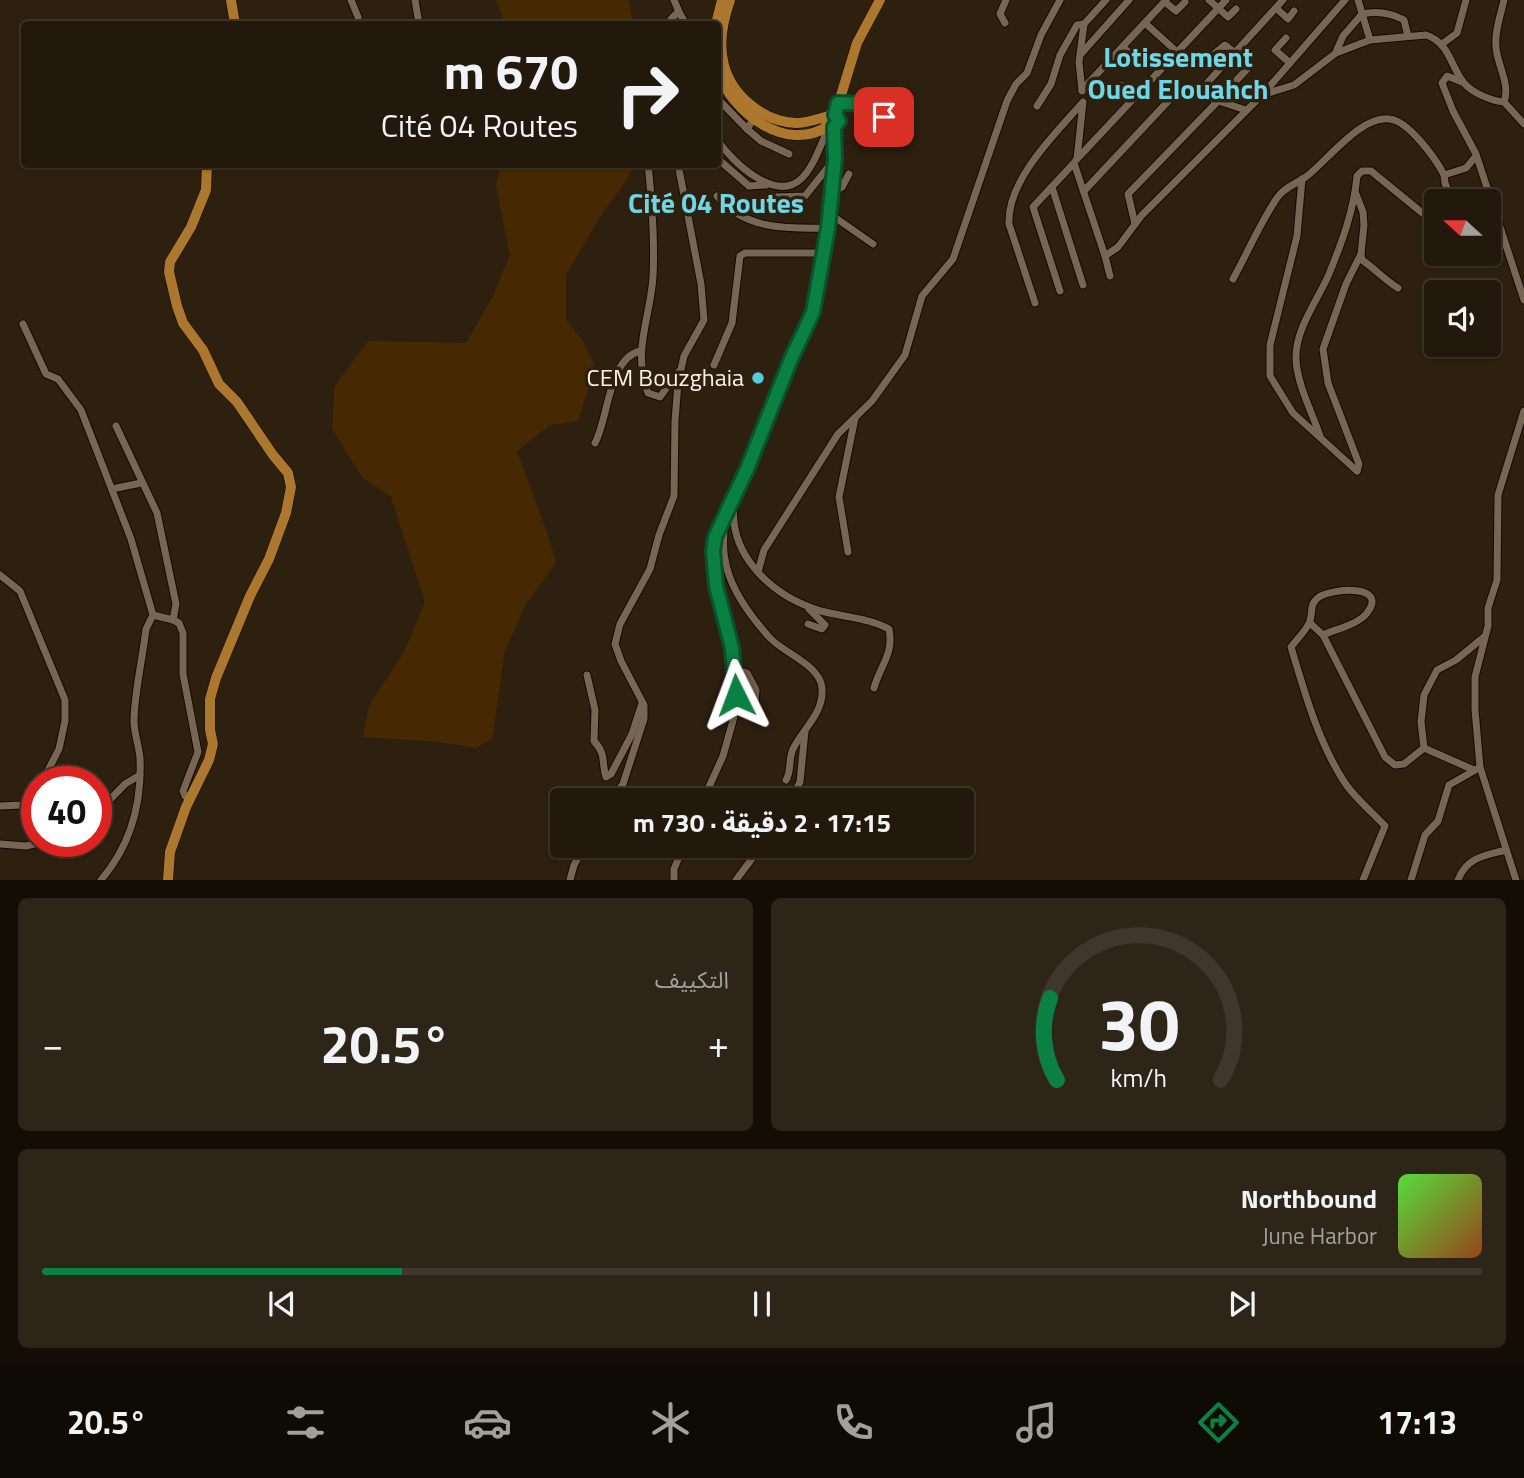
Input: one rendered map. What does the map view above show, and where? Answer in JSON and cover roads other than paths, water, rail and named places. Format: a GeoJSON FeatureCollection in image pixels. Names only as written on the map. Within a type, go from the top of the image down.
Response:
{"type":"FeatureCollection","features":[{"type":"Feature","properties":{"kind":"main road"},"geometry":{"type":"LineString","coordinates":[[231,0],[234,21]]}},
{"type":"Feature","properties":{"kind":"main road"},"geometry":{"type":"LineString","coordinates":[[717,21],[722,0]]}},
{"type":"Feature","properties":{"kind":"main road"},"geometry":{"type":"LineString","coordinates":[[730,0],[723,24],[722,56],[727,74],[735,88],[750,105],[774,119],[796,123],[831,122]]}},
{"type":"Feature","properties":{"kind":"main road"},"geometry":{"type":"LineString","coordinates":[[721,77],[750,125],[797,133],[814,133],[831,122],[857,43],[880,0]]}},
{"type":"Feature","properties":{"kind":"main road"},"geometry":{"type":"LineString","coordinates":[[168,880],[170,852],[190,799],[209,760],[213,744],[210,699],[216,678],[286,513],[291,486],[288,473],[237,402],[219,384],[202,350],[183,323],[177,306],[169,272],[170,262],[191,227],[206,190],[206,168]]}},
{"type":"Feature","properties":{"kind":"street"},"geometry":{"type":"LineString","coordinates":[[351,0],[358,17]]}},
{"type":"Feature","properties":{"kind":"street"},"geometry":{"type":"LineString","coordinates":[[415,0],[418,21]]}},
{"type":"Feature","properties":{"kind":"street"},"geometry":{"type":"LineString","coordinates":[[674,0],[684,21]]}},
{"type":"Feature","properties":{"kind":"street"},"geometry":{"type":"LineString","coordinates":[[1005,23],[1000,14],[1006,0]]}},
{"type":"Feature","properties":{"kind":"street"},"geometry":{"type":"LineString","coordinates":[[758,572],[764,550],[838,434],[872,401],[905,355],[922,296],[953,259],[1007,101],[1016,84],[1027,73],[1041,35],[1060,0]]}},
{"type":"Feature","properties":{"kind":"street"},"geometry":{"type":"LineString","coordinates":[[1106,0],[1084,24],[1080,55],[1083,102],[1075,161],[1110,276]]}},
{"type":"Feature","properties":{"kind":"street"},"geometry":{"type":"LineString","coordinates":[[1080,55],[1129,0]]}},
{"type":"Feature","properties":{"kind":"street"},"geometry":{"type":"LineString","coordinates":[[1209,0],[1228,17],[1236,9]]}},
{"type":"Feature","properties":{"kind":"street"},"geometry":{"type":"LineString","coordinates":[[1060,291],[1033,207],[1226,0]]}},
{"type":"Feature","properties":{"kind":"street"},"geometry":{"type":"LineString","coordinates":[[1197,94],[1283,0]]}},
{"type":"Feature","properties":{"kind":"street"},"geometry":{"type":"LineString","coordinates":[[1105,256],[1118,247],[1135,224],[1262,95],[1345,0]]}},
{"type":"Feature","properties":{"kind":"street"},"geometry":{"type":"LineString","coordinates":[[1358,0],[1373,40]]}},
{"type":"Feature","properties":{"kind":"street"},"geometry":{"type":"LineString","coordinates":[[1442,44],[1457,33],[1466,0]]}},
{"type":"Feature","properties":{"kind":"street"},"geometry":{"type":"LineString","coordinates":[[1504,0],[1496,30],[1496,53],[1505,85],[1504,102]]}},
{"type":"Feature","properties":{"kind":"street"},"geometry":{"type":"LineString","coordinates":[[1082,90],[1165,1],[1176,11],[1185,2]]}},
{"type":"Feature","properties":{"kind":"street"},"geometry":{"type":"LineString","coordinates":[[1276,8],[1288,19],[1294,11]]}},
{"type":"Feature","properties":{"kind":"street"},"geometry":{"type":"LineString","coordinates":[[1336,53],[1343,36],[1362,14],[1375,11],[1399,17],[1406,25],[1408,36]]}},
{"type":"Feature","properties":{"kind":"street"},"geometry":{"type":"LineString","coordinates":[[671,21],[676,14],[680,14]]}},
{"type":"Feature","properties":{"kind":"street"},"geometry":{"type":"LineString","coordinates":[[1145,23],[1176,51]]}},
{"type":"Feature","properties":{"kind":"street"},"geometry":{"type":"LineString","coordinates":[[1037,106],[1051,84],[1060,55],[1077,25],[1084,24]]}},
{"type":"Feature","properties":{"kind":"street"},"geometry":{"type":"LineString","coordinates":[[1262,95],[1294,85],[1336,53],[1373,40],[1426,35],[1434,37],[1442,44],[1464,84]]}},
{"type":"Feature","properties":{"kind":"street"},"geometry":{"type":"LineString","coordinates":[[1286,38],[1275,50],[1290,63]]}},
{"type":"Feature","properties":{"kind":"street"},"geometry":{"type":"LineString","coordinates":[[1208,58],[1225,44],[1251,65],[1233,84]]}},
{"type":"Feature","properties":{"kind":"street"},"geometry":{"type":"LineString","coordinates":[[1123,47],[1133,56],[1125,65]]}},
{"type":"Feature","properties":{"kind":"street"},"geometry":{"type":"LineString","coordinates":[[1487,189],[1476,156],[1442,83],[1447,76],[1451,76],[1486,97],[1504,102],[1524,124]]}},
{"type":"Feature","properties":{"kind":"street"},"geometry":{"type":"LineString","coordinates":[[1114,92],[1121,85],[1136,98]]}},
{"type":"Feature","properties":{"kind":"street"},"geometry":{"type":"LineString","coordinates":[[1084,191],[1173,96],[1182,91],[1247,110]]}},
{"type":"Feature","properties":{"kind":"street"},"geometry":{"type":"LineString","coordinates":[[1135,224],[1128,194],[1219,100]]}},
{"type":"Feature","properties":{"kind":"street"},"geometry":{"type":"LineString","coordinates":[[721,101],[750,125],[761,141],[789,154]]}},
{"type":"Feature","properties":{"kind":"street"},"geometry":{"type":"LineString","coordinates":[[1035,303],[1009,224],[1008,211],[1012,197],[1044,147],[1083,102]]}},
{"type":"Feature","properties":{"kind":"street"},"geometry":{"type":"LineString","coordinates":[[838,103],[875,106],[881,110],[884,124],[875,138]]}},
{"type":"Feature","properties":{"kind":"street"},"geometry":{"type":"LineString","coordinates":[[1233,279],[1279,195],[1323,162],[1343,139],[1378,120],[1389,119],[1401,123],[1436,159],[1447,189]]}},
{"type":"Feature","properties":{"kind":"street"},"geometry":{"type":"LineString","coordinates":[[708,788],[723,756],[734,717],[735,669],[716,586],[713,551],[715,537],[813,312],[832,193],[835,159],[831,122]]}},
{"type":"Feature","properties":{"kind":"street"},"geometry":{"type":"LineString","coordinates":[[721,162],[749,186],[789,186],[801,180],[831,122]]}},
{"type":"Feature","properties":{"kind":"street"},"geometry":{"type":"LineString","coordinates":[[721,144],[733,158],[767,185]]}},
{"type":"Feature","properties":{"kind":"street"},"geometry":{"type":"LineString","coordinates":[[1444,175],[1466,168],[1476,156]]}},
{"type":"Feature","properties":{"kind":"street"},"geometry":{"type":"LineString","coordinates":[[774,197],[802,197],[809,193],[835,159]]}},
{"type":"Feature","properties":{"kind":"street"},"geometry":{"type":"LineString","coordinates":[[649,168],[654,251],[648,317],[640,351],[642,379],[648,393],[660,397],[680,368]]}},
{"type":"Feature","properties":{"kind":"street"},"geometry":{"type":"LineString","coordinates":[[620,788],[633,758],[644,719],[642,702],[615,644],[620,624],[650,569],[674,496],[674,421],[680,368],[704,320],[705,310],[679,168]]}},
{"type":"Feature","properties":{"kind":"street"},"geometry":{"type":"LineString","coordinates":[[1321,436],[1297,370],[1296,355],[1302,329],[1328,275],[1346,228],[1356,193],[1357,176],[1362,171],[1371,171],[1424,214]]}},
{"type":"Feature","properties":{"kind":"street"},"geometry":{"type":"LineString","coordinates":[[832,193],[842,187],[849,174]]}},
{"type":"Feature","properties":{"kind":"street"},"geometry":{"type":"LineString","coordinates":[[1302,179],[1297,236],[1270,345],[1270,376],[1293,413],[1357,471],[1359,464],[1328,383],[1323,349],[1346,284],[1361,254]]}},
{"type":"Feature","properties":{"kind":"street"},"geometry":{"type":"LineString","coordinates":[[820,180],[833,180]]}},
{"type":"Feature","properties":{"kind":"street"},"geometry":{"type":"LineString","coordinates":[[1052,187],[1083,285]]}},
{"type":"Feature","properties":{"kind":"street"},"geometry":{"type":"LineString","coordinates":[[1356,193],[1363,212],[1362,260],[1398,288]]}},
{"type":"Feature","properties":{"kind":"street"},"geometry":{"type":"LineString","coordinates":[[717,196],[732,210],[772,227],[828,228]]}},
{"type":"Feature","properties":{"kind":"street"},"geometry":{"type":"LineString","coordinates":[[830,214],[873,244]]}},
{"type":"Feature","properties":{"kind":"street"},"geometry":{"type":"LineString","coordinates":[[1502,233],[1524,300]]}},
{"type":"Feature","properties":{"kind":"street"},"geometry":{"type":"LineString","coordinates":[[714,365],[732,323],[740,256],[745,253],[824,253]]}},
{"type":"Feature","properties":{"kind":"street"},"geometry":{"type":"LineString","coordinates":[[23,324],[46,374],[58,379],[81,410],[131,539],[153,615],[146,629],[134,720],[140,775],[136,809],[127,842],[101,880]]}},
{"type":"Feature","properties":{"kind":"street"},"geometry":{"type":"LineString","coordinates":[[595,443],[600,434],[617,371],[623,359],[630,353],[640,351]]}},
{"type":"Feature","properties":{"kind":"street"},"geometry":{"type":"LineString","coordinates":[[1516,880],[1477,769],[1475,677],[1485,636],[1488,608],[1497,580],[1497,495],[1524,411]]}},
{"type":"Feature","properties":{"kind":"street"},"geometry":{"type":"LineString","coordinates":[[848,552],[839,497],[855,418]]}},
{"type":"Feature","properties":{"kind":"street"},"geometry":{"type":"LineString","coordinates":[[117,426],[157,513],[176,604],[173,620]]}},
{"type":"Feature","properties":{"kind":"street"},"geometry":{"type":"LineString","coordinates":[[112,489],[141,483]]}},
{"type":"Feature","properties":{"kind":"street"},"geometry":{"type":"LineString","coordinates":[[736,490],[732,516],[744,556],[758,572],[788,598],[820,611],[889,629],[891,649],[878,672],[874,688]]}},
{"type":"Feature","properties":{"kind":"street"},"geometry":{"type":"LineString","coordinates":[[725,512],[724,556],[727,570],[738,593],[771,639],[820,678],[822,690],[819,710],[790,753],[789,775],[786,780]]}},
{"type":"Feature","properties":{"kind":"street"},"geometry":{"type":"LineString","coordinates":[[0,575],[20,591],[65,700],[65,721],[59,749],[51,766]]}},
{"type":"Feature","properties":{"kind":"street"},"geometry":{"type":"LineString","coordinates":[[1323,635],[1361,619],[1368,613],[1370,598],[1361,590],[1318,598],[1311,605],[1310,623],[1291,647],[1313,718],[1345,784],[1385,826],[1363,880]]}},
{"type":"Feature","properties":{"kind":"street"},"geometry":{"type":"LineString","coordinates":[[803,604],[825,625],[822,629],[808,624]]}},
{"type":"Feature","properties":{"kind":"street"},"geometry":{"type":"LineString","coordinates":[[153,615],[179,623],[183,633],[183,674],[198,752],[183,791],[190,799]]}},
{"type":"Feature","properties":{"kind":"street"},"geometry":{"type":"LineString","coordinates":[[1310,623],[1323,635],[1385,757],[1395,765],[1404,764],[1424,748]]}},
{"type":"Feature","properties":{"kind":"street"},"geometry":{"type":"LineString","coordinates":[[1424,748],[1421,722],[1424,695],[1437,670],[1456,660],[1485,636]]}},
{"type":"Feature","properties":{"kind":"street"},"geometry":{"type":"LineString","coordinates":[[735,669],[747,674],[756,690],[754,717]]}},
{"type":"Feature","properties":{"kind":"street"},"geometry":{"type":"LineString","coordinates":[[587,675],[588,688],[596,710],[594,741],[599,746],[606,764],[606,777],[611,774],[632,734],[642,702]]}},
{"type":"Feature","properties":{"kind":"street"},"geometry":{"type":"LineString","coordinates":[[797,788],[806,730]]}},
{"type":"Feature","properties":{"kind":"street"},"geometry":{"type":"LineString","coordinates":[[1424,748],[1477,769]]}},
{"type":"Feature","properties":{"kind":"street"},"geometry":{"type":"LineString","coordinates":[[1412,880],[1425,835],[1438,821],[1449,785],[1477,769]]}},
{"type":"Feature","properties":{"kind":"street"},"geometry":{"type":"LineString","coordinates":[[112,797],[125,784],[140,775]]}},
{"type":"Feature","properties":{"kind":"street"},"geometry":{"type":"LineString","coordinates":[[0,806],[21,805]]}},
{"type":"Feature","properties":{"kind":"street"},"geometry":{"type":"LineString","coordinates":[[0,844],[21,846]]}},
{"type":"Feature","properties":{"kind":"street"},"geometry":{"type":"LineString","coordinates":[[1458,880],[1463,866],[1473,860],[1506,850]]}},
{"type":"Feature","properties":{"kind":"street"},"geometry":{"type":"LineString","coordinates":[[570,879],[578,858]]}},
{"type":"Feature","properties":{"kind":"street"},"geometry":{"type":"LineString","coordinates":[[674,880],[674,870],[679,858]]}},
{"type":"Feature","properties":{"kind":"street"},"geometry":{"type":"LineString","coordinates":[[736,880],[752,858]]}},
{"type":"Feature","properties":{"kind":"place","name":"CEM Bouzghaia"},"geometry":{"type":"Point","coordinates":[758,378]}},
{"type":"Feature","properties":{"kind":"district","name":"Lotissement Oued Elouahch"},"geometry":{"type":"Point","coordinates":[1178,73]}},
{"type":"Feature","properties":{"kind":"district","name":"Cité 04 Routes"},"geometry":{"type":"Point","coordinates":[716,203]}}]}
